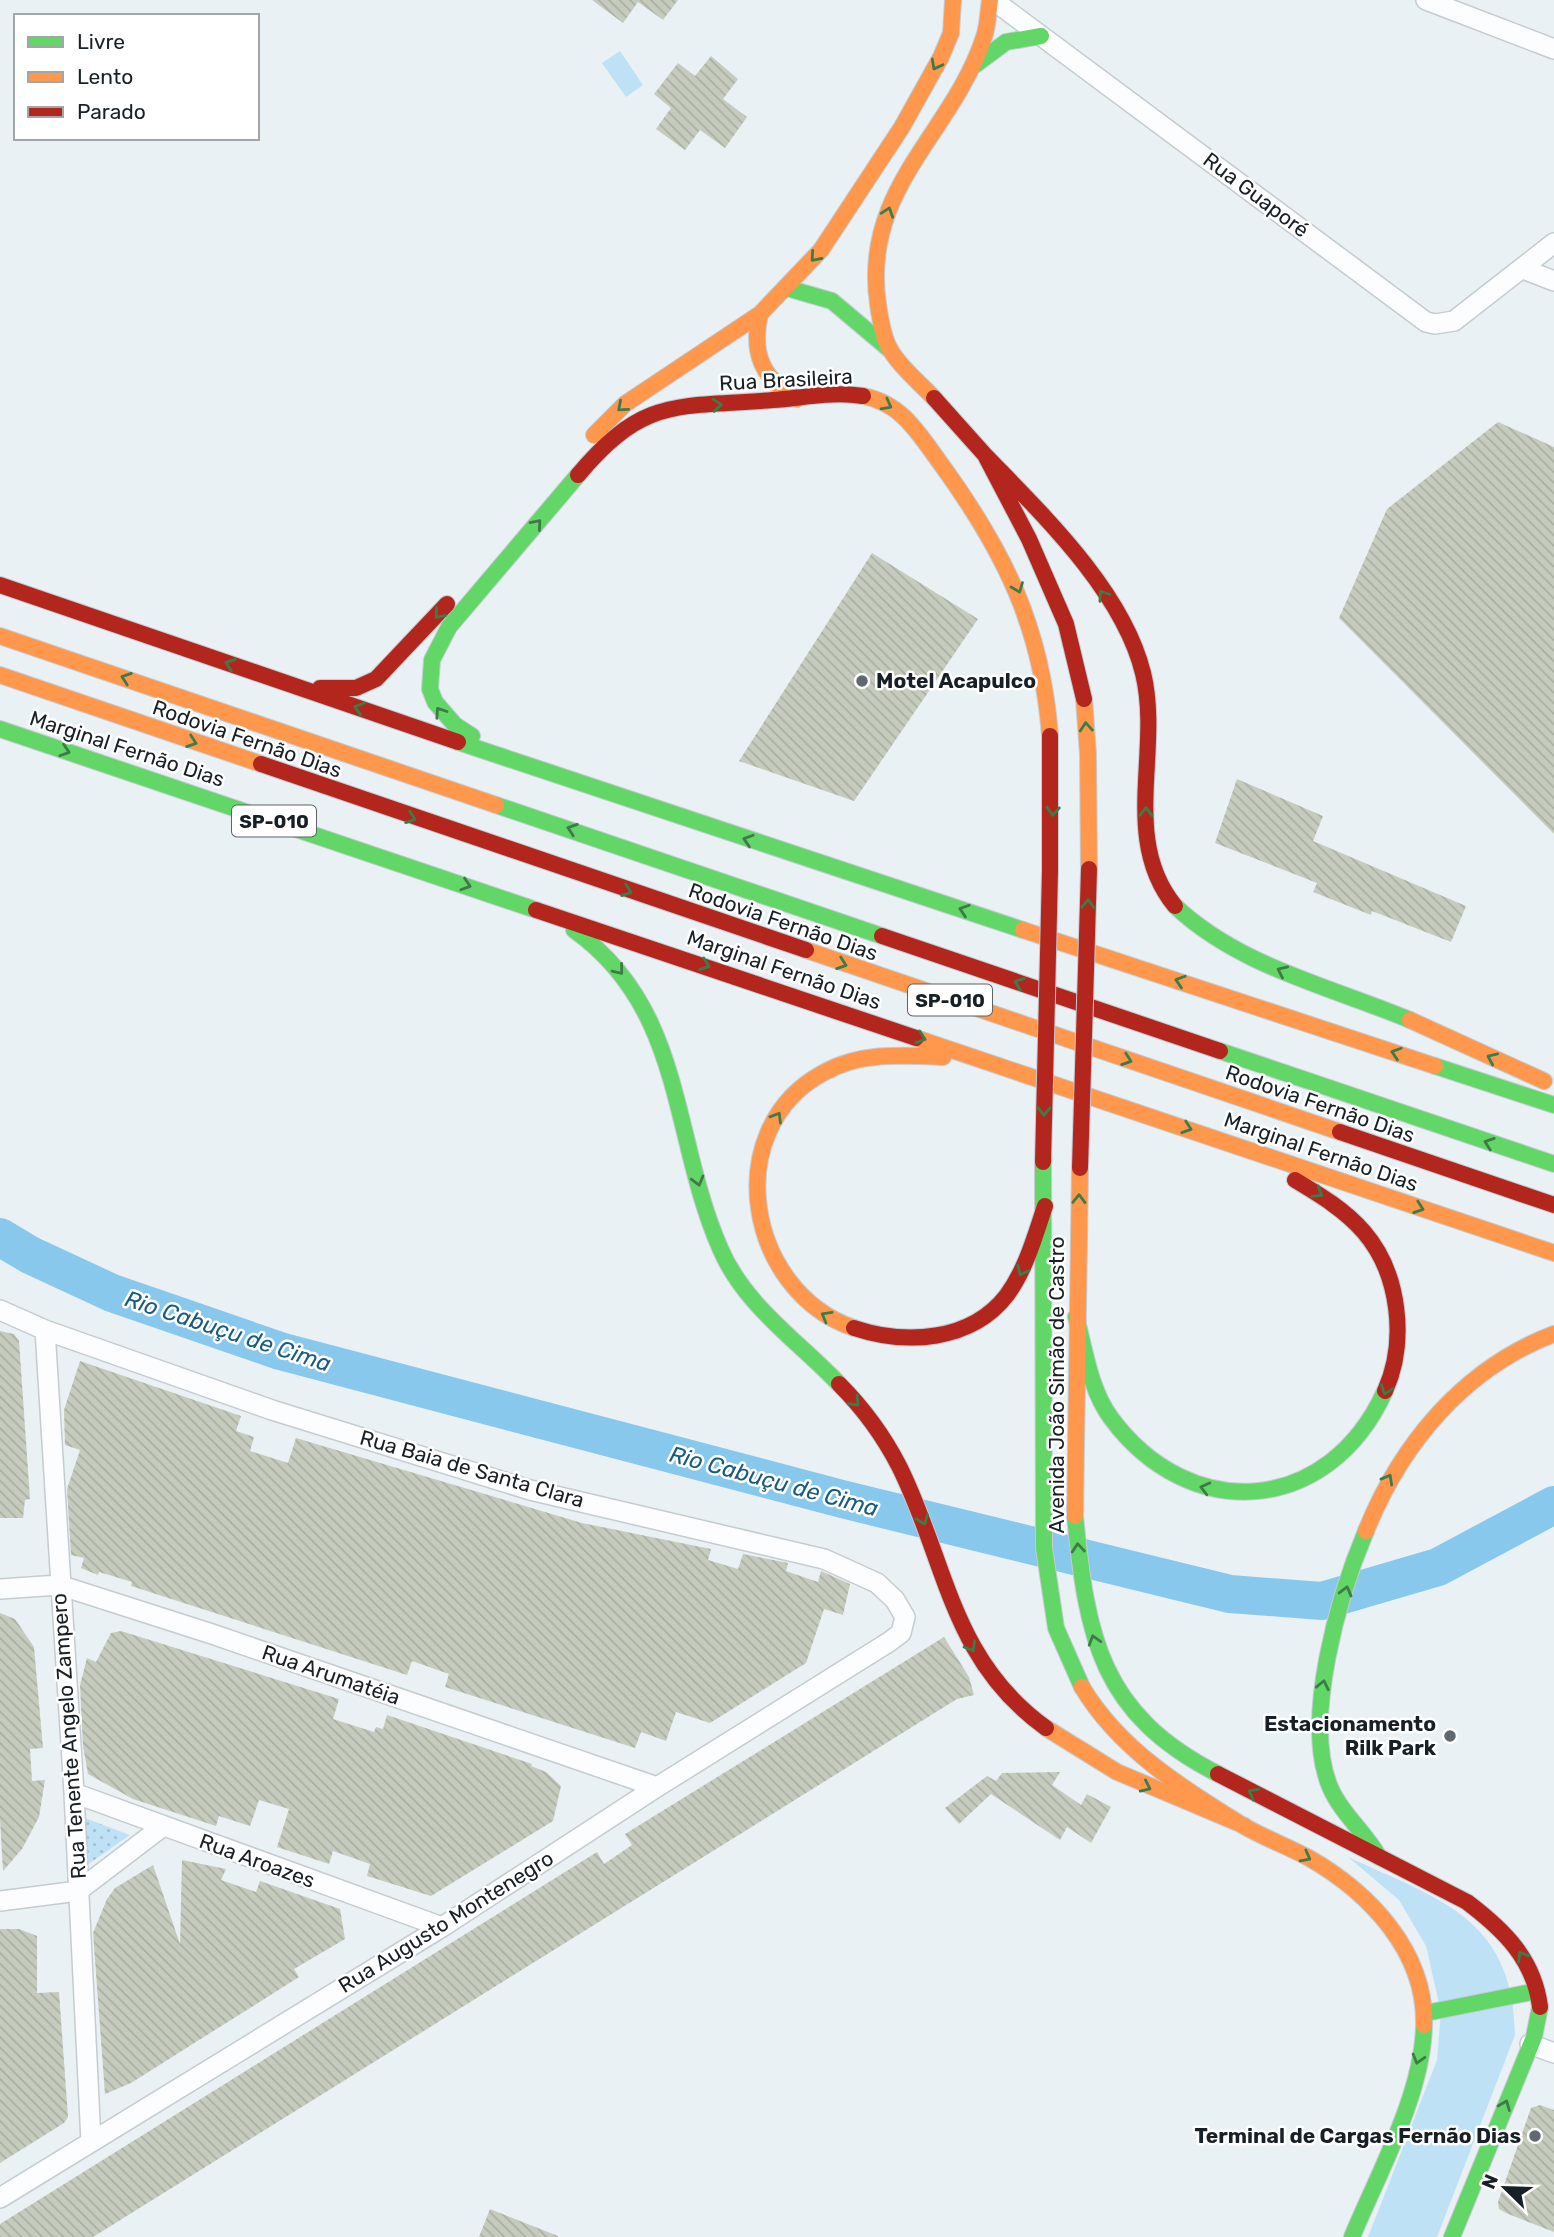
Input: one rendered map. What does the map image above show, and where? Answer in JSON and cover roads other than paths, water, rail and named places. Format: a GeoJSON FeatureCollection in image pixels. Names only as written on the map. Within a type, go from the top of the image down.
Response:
{"type":"FeatureCollection","features":[{"type":"Feature","properties":{"kind":"main road","name":"Rua Brasileira"},"geometry":{"type":"LineString","coordinates":[[294,687],[356,688],[376,679],[422,633],[605,423],[655,383],[760,314],[787,288],[821,250],[908,115],[951,33],[953,0]]}},
{"type":"Feature","properties":{"kind":"main road"},"geometry":{"type":"LineString","coordinates":[[890,350],[879,314],[874,279],[877,244],[896,189],[971,69],[985,35],[991,0]]}},
{"type":"Feature","properties":{"kind":"main road"},"geometry":{"type":"LineString","coordinates":[[971,69],[1006,42],[1041,36]]}},
{"type":"Feature","properties":{"kind":"main road"},"geometry":{"type":"LineString","coordinates":[[787,288],[815,291],[829,298],[890,350],[1051,525],[1103,594],[1128,634],[1143,671],[1148,699],[1146,846],[1156,876],[1171,902],[1204,933],[1245,954],[1291,975],[1371,1005],[1554,1086]]}},
{"type":"Feature","properties":{"kind":"main road"},"geometry":{"type":"LineString","coordinates":[[760,314],[754,339],[759,365],[768,380],[797,399]]}},
{"type":"Feature","properties":{"kind":"main road","name":"Rua Brasileira"},"geometry":{"type":"LineString","coordinates":[[517,760],[456,728],[435,706],[429,670],[437,644],[449,626],[606,443],[631,424],[659,411],[681,407],[832,396],[871,397],[901,413],[969,502],[1010,567],[1036,636],[1051,708],[1055,776],[1050,871]]}},
{"type":"Feature","properties":{"kind":"main road","name":"Avenida João Simão de Castro"},"geometry":{"type":"LineString","coordinates":[[985,455],[1029,538],[1066,624],[1083,689],[1088,754],[1089,869],[1076,1317],[1074,1508],[1082,1588],[1094,1642],[1109,1677],[1139,1718],[1195,1762],[1452,1892],[1489,1917],[1512,1940],[1537,1991],[1540,2007],[1530,2044],[1452,2237]]}},
{"type":"Feature","properties":{"kind":"main road"},"geometry":{"type":"LineString","coordinates":[[0,585],[681,818],[1554,1105]]}},
{"type":"Feature","properties":{"kind":"main road","name":"Rodovia Fernão Dias"},"geometry":{"type":"LineString","coordinates":[[0,636],[1554,1164]]}},
{"type":"Feature","properties":{"kind":"main road","name":"Rodovia Fernão Dias"},"geometry":{"type":"LineString","coordinates":[[4,678],[1554,1206]]}},
{"type":"Feature","properties":{"kind":"main road","name":"Marginal Fernão Dias"},"geometry":{"type":"LineString","coordinates":[[0,729],[548,911],[1554,1253]]}},
{"type":"Feature","properties":{"kind":"main road"},"geometry":{"type":"LineString","coordinates":[[400,770],[495,787]]}},
{"type":"Feature","properties":{"kind":"main road"},"geometry":{"type":"LineString","coordinates":[[589,803],[681,818]]}},
{"type":"Feature","properties":{"kind":"main road","name":"Avenida João Simão de Castro"},"geometry":{"type":"LineString","coordinates":[[1050,871],[1043,1163],[1045,1206],[1042,1497],[1048,1584],[1064,1651],[1100,1714],[1121,1737],[1161,1770],[1245,1826],[1314,1861],[1343,1880],[1401,1937],[1415,1968],[1426,2013],[1424,2037],[1409,2089],[1352,2237]]}},
{"type":"Feature","properties":{"kind":"main road"},"geometry":{"type":"LineString","coordinates":[[548,911],[601,950],[621,970],[640,1000],[674,1088],[704,1205],[721,1251],[757,1304],[870,1418],[897,1458],[957,1620],[980,1662],[994,1681],[1046,1727],[1124,1777],[1174,1800],[1245,1826]]}},
{"type":"Feature","properties":{"kind":"main road"},"geometry":{"type":"LineString","coordinates":[[983,1059],[909,1055],[860,1059],[828,1069],[786,1103],[771,1128],[759,1159],[757,1182],[760,1225],[772,1256],[796,1293],[817,1312],[843,1326],[863,1334],[902,1340],[938,1336],[968,1325],[992,1311],[1012,1292],[1024,1269],[1045,1206]]}},
{"type":"Feature","properties":{"kind":"main road"},"geometry":{"type":"LineString","coordinates":[[1076,1317],[1097,1391],[1109,1416],[1130,1443],[1161,1468],[1192,1485],[1225,1493],[1263,1493],[1293,1484],[1326,1468],[1349,1451],[1385,1398],[1395,1360],[1398,1329],[1395,1299],[1369,1238],[1335,1204],[1239,1145]]}},
{"type":"Feature","properties":{"kind":"main road"},"geometry":{"type":"LineString","coordinates":[[1379,1857],[1369,1835],[1337,1802],[1326,1775],[1319,1703],[1332,1641],[1359,1541],[1386,1481],[1429,1420],[1494,1367],[1554,1334]]}},
{"type":"Feature","properties":{"kind":"main road"},"geometry":{"type":"LineString","coordinates":[[1426,2013],[1537,1991]]}},
{"type":"Feature","properties":{"kind":"street","name":"Rua Guaporé"},"geometry":{"type":"LineString","coordinates":[[991,0],[1426,322],[1435,324],[1454,321],[1554,243]]}},
{"type":"Feature","properties":{"kind":"street"},"geometry":{"type":"LineString","coordinates":[[1426,0],[1554,49]]}},
{"type":"Feature","properties":{"kind":"street"},"geometry":{"type":"LineString","coordinates":[[1522,269],[1554,281]]}},
{"type":"Feature","properties":{"kind":"street","name":"Rua Baia de Santa Clara"},"geometry":{"type":"LineString","coordinates":[[0,1310],[45,1330],[272,1410],[530,1490],[824,1559],[865,1576],[895,1600],[905,1617],[905,1626],[889,1642]]}},
{"type":"Feature","properties":{"kind":"street","name":"Rua Tenente Angelo Zampero"},"geometry":{"type":"LineString","coordinates":[[45,1330],[74,1793],[91,2142]]}},
{"type":"Feature","properties":{"kind":"street","name":"Rua Arumatéia"},"geometry":{"type":"LineString","coordinates":[[0,1589],[60,1585],[225,1638],[657,1787]]}},
{"type":"Feature","properties":{"kind":"street","name":"Rua Augusto Montenegro"},"geometry":{"type":"LineString","coordinates":[[0,2198],[442,1927],[657,1787],[889,1642]]}},
{"type":"Feature","properties":{"kind":"street","name":"Rua Aroazes"},"geometry":{"type":"LineString","coordinates":[[74,1793],[442,1927]]}},
{"type":"Feature","properties":{"kind":"street"},"geometry":{"type":"LineString","coordinates":[[0,1901],[78,1891],[162,1827]]}},
{"type":"Feature","properties":{"kind":"street"},"geometry":{"type":"LineString","coordinates":[[1530,2044],[1554,2053]]}},
{"type":"Feature","properties":{"kind":"waterway","name":"Rio Cabuçu de Cima"},"geometry":{"type":"LineString","coordinates":[[0,1237],[30,1255],[112,1293],[280,1351],[842,1499],[1230,1594],[1322,1601],[1438,1567],[1554,1505]]}},
{"type":"Feature","properties":{"kind":"place","name":"Motel Acapulco"},"geometry":{"type":"Point","coordinates":[862,681]}},
{"type":"Feature","properties":{"kind":"place","name":"Estacionamento Rilk Park"},"geometry":{"type":"Point","coordinates":[1450,1736]}},
{"type":"Feature","properties":{"kind":"place","name":"Terminal de Cargas Fernão Dias"},"geometry":{"type":"Point","coordinates":[1535,2136]}}]}
